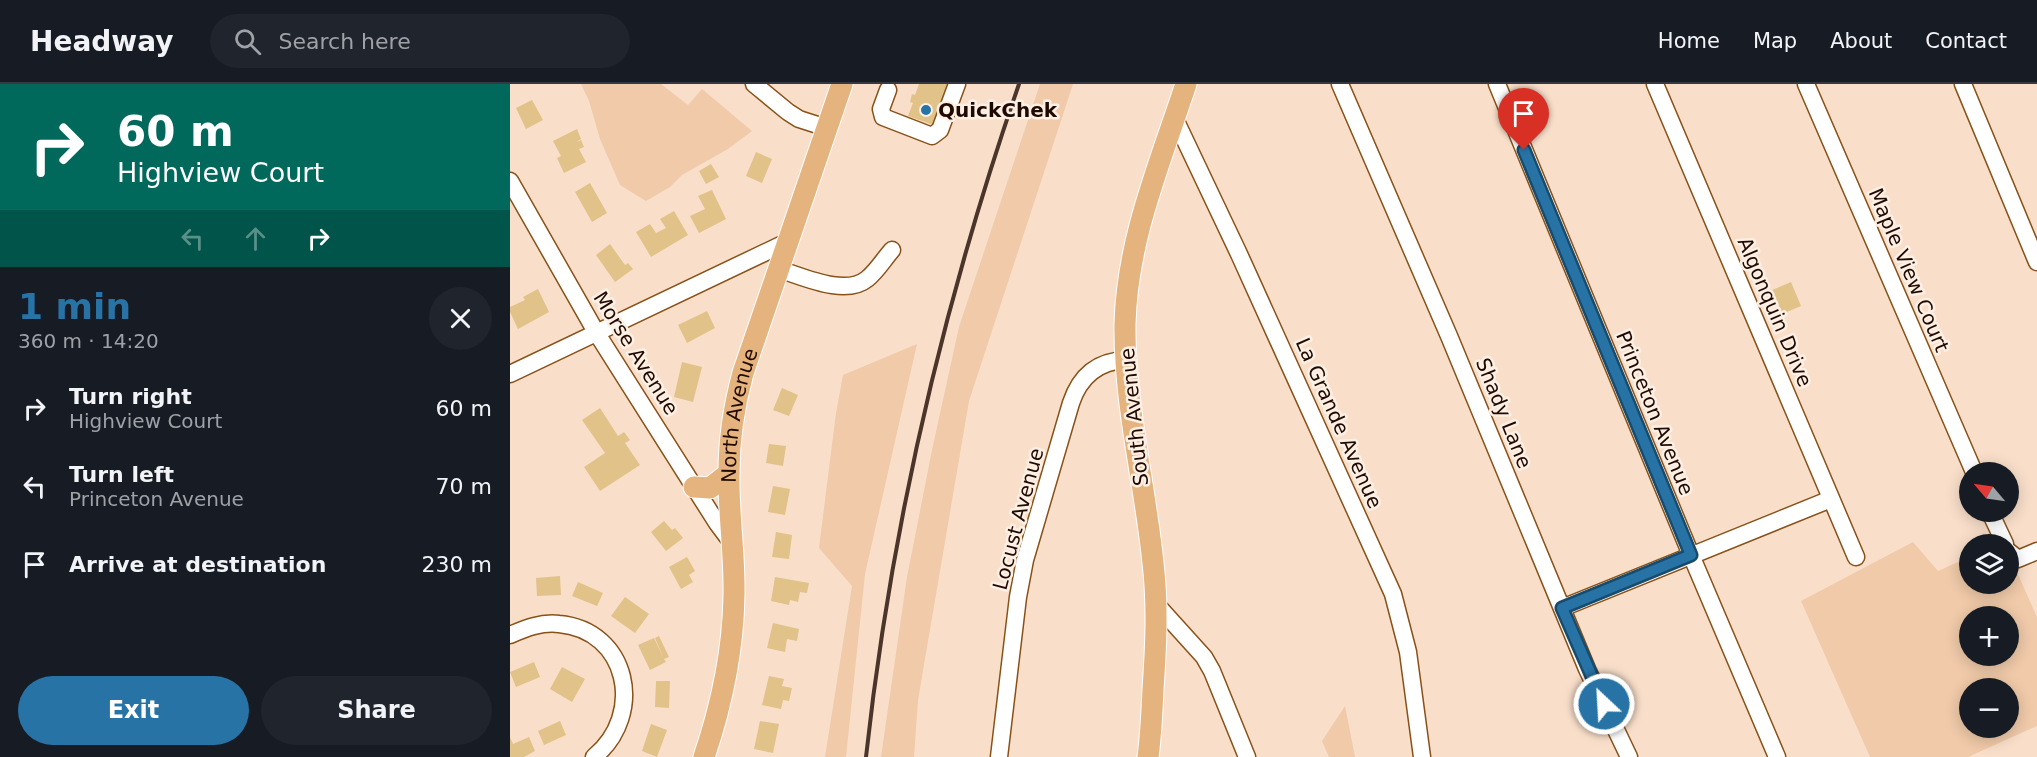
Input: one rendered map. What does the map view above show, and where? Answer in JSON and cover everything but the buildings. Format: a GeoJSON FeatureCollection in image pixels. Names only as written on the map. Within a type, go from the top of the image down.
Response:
{"type":"FeatureCollection","features":[{"type":"Feature","properties":{"kind":"main road","name":"North Avenue"},"geometry":{"type":"LineString","coordinates":[[704,757],[717,718],[729,656],[734,594],[729,473],[735,400],[842,84]]}},
{"type":"Feature","properties":{"kind":"main road","name":"South Avenue"},"geometry":{"type":"LineString","coordinates":[[1148,757],[1156,643],[1156,605],[1153,562],[1127,384],[1125,324],[1129,281],[1138,231],[1148,194],[1186,84]]}},
{"type":"Feature","properties":{"kind":"main road"},"geometry":{"type":"LineString","coordinates":[[694,487],[710,488],[729,473]]}},
{"type":"Feature","properties":{"kind":"street"},"geometry":{"type":"LineString","coordinates":[[754,84],[799,119],[827,128]]}},
{"type":"Feature","properties":{"kind":"street"},"geometry":{"type":"LineString","coordinates":[[883,86],[882,117],[932,136],[940,130],[957,84]]}},
{"type":"Feature","properties":{"kind":"street","name":"Shady Lane"},"geometry":{"type":"LineString","coordinates":[[1340,84],[1449,336],[1587,669],[1629,757]]}},
{"type":"Feature","properties":{"kind":"street","name":"Princeton Avenue"},"geometry":{"type":"LineString","coordinates":[[1497,84],[1691,555],[1777,757]]}},
{"type":"Feature","properties":{"kind":"street","name":"Algonquin Drive"},"geometry":{"type":"LineString","coordinates":[[1655,84],[1856,557]]}},
{"type":"Feature","properties":{"kind":"street","name":"Maple View Court"},"geometry":{"type":"LineString","coordinates":[[1806,84],[1970,462]]}},
{"type":"Feature","properties":{"kind":"street"},"geometry":{"type":"LineString","coordinates":[[1962,84],[2037,262]]}},
{"type":"Feature","properties":{"kind":"street","name":"La Grande Avenue"},"geometry":{"type":"LineString","coordinates":[[1175,119],[1239,254],[1393,594],[1408,652],[1422,757]]}},
{"type":"Feature","properties":{"kind":"street","name":"Morse Avenue"},"geometry":{"type":"LineString","coordinates":[[510,181],[596,332],[732,543]]}},
{"type":"Feature","properties":{"kind":"street"},"geometry":{"type":"LineString","coordinates":[[510,374],[787,242]]}},
{"type":"Feature","properties":{"kind":"street"},"geometry":{"type":"LineString","coordinates":[[778,269],[829,285],[848,286],[866,280],[892,250]]}},
{"type":"Feature","properties":{"kind":"street","name":"Locust Avenue"},"geometry":{"type":"LineString","coordinates":[[999,757],[1018,597],[1025,560],[1071,403],[1075,392],[1088,374],[1108,362],[1126,360]]}},
{"type":"Feature","properties":{"kind":"street"},"geometry":{"type":"LineString","coordinates":[[1562,608],[1831,499]]}},
{"type":"Feature","properties":{"kind":"street"},"geometry":{"type":"LineString","coordinates":[[2019,554],[2037,551]]}},
{"type":"Feature","properties":{"kind":"street"},"geometry":{"type":"LineString","coordinates":[[1156,605],[1194,645],[1212,671],[1247,757]]}},
{"type":"Feature","properties":{"kind":"street"},"geometry":{"type":"LineString","coordinates":[[510,636],[528,627],[543,624],[566,625],[580,629],[606,647],[618,666],[624,688],[625,704],[622,719],[612,739],[594,757]]}},
{"type":"Feature","properties":{"kind":"shaded area"},"geometry":{"type":"Polygon","coordinates":[[[581,84],[661,84],[688,105],[702,89],[752,131],[728,149],[682,175],[670,187],[646,201],[620,185],[600,139],[589,101],[581,84]]]}},
{"type":"Feature","properties":{"kind":"shaded area"},"geometry":{"type":"Polygon","coordinates":[[[1040,84],[1073,84],[969,401],[918,700],[914,757],[881,757],[907,577],[959,327],[1040,84]]]}},
{"type":"Feature","properties":{"kind":"shaded area"},"geometry":{"type":"Polygon","coordinates":[[[917,344],[865,574],[846,757],[825,757],[852,586],[819,548],[843,375],[917,344]]]}},
{"type":"Feature","properties":{"kind":"shaded area"},"geometry":{"type":"Polygon","coordinates":[[[1913,542],[1938,571],[1959,562],[1959,594],[2019,594],[2019,577],[2037,617],[2037,726],[2019,734],[2019,678],[1959,678],[1959,738],[2010,738],[1968,757],[1870,757],[1801,601],[1913,542]]]}},
{"type":"Feature","properties":{"kind":"shaded area"},"geometry":{"type":"Polygon","coordinates":[[[1345,706],[1355,757],[1329,757],[1322,741],[1345,706]]]}},
{"type":"Feature","properties":{"kind":"railway"},"geometry":{"type":"LineString","coordinates":[[866,757],[890,586],[924,416],[967,248],[1019,84]]}},
{"type":"Feature","properties":{"kind":"place","name":"QuickChek"},"geometry":{"type":"Point","coordinates":[926,110]}},
{"type":"Feature","properties":{"kind":"route"},"geometry":{"type":"LineString","coordinates":[[1524,150],[1691,555],[1562,608],[1604,704]]}}]}
